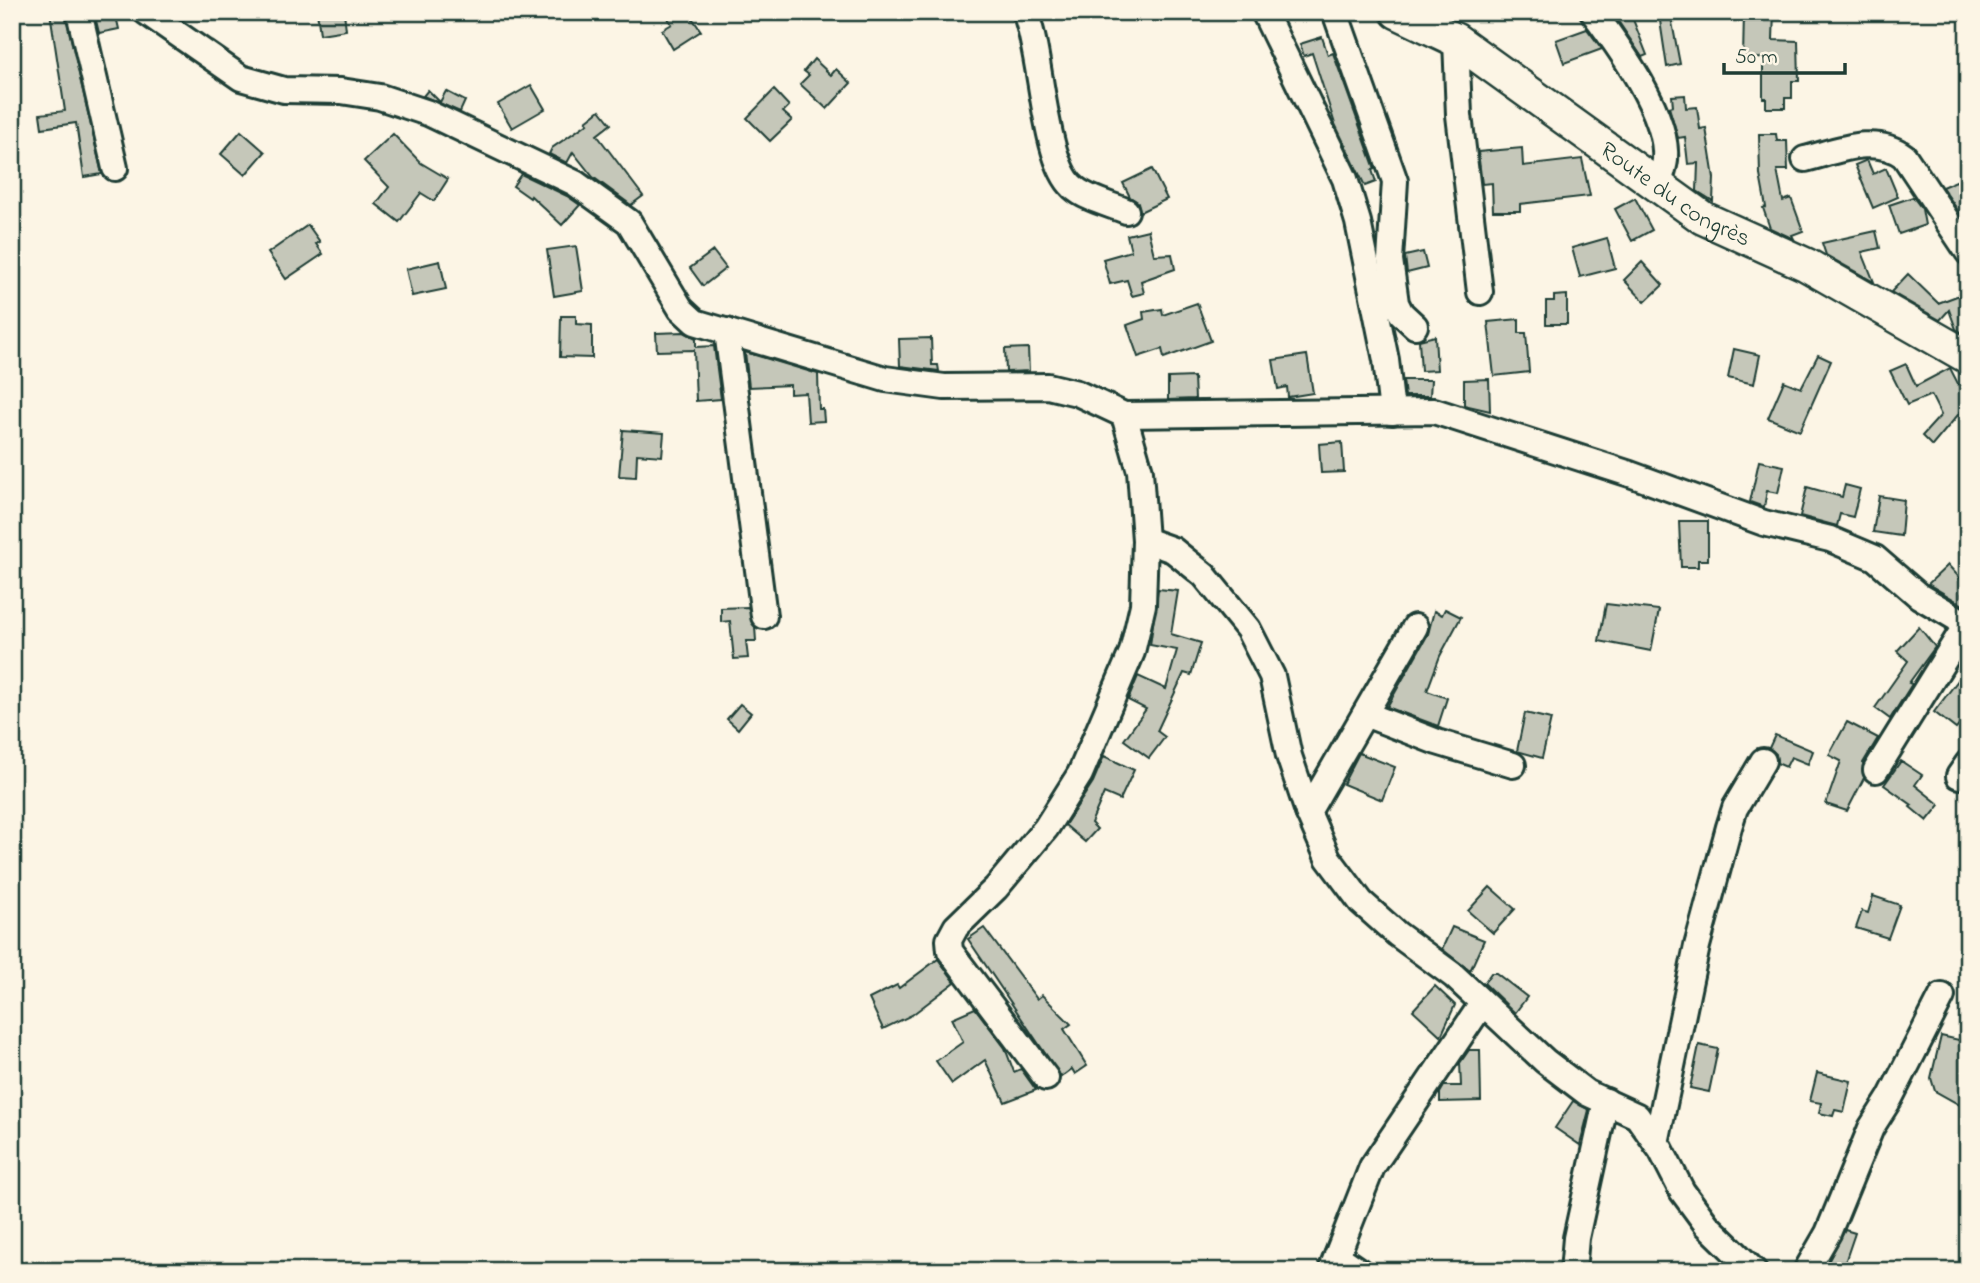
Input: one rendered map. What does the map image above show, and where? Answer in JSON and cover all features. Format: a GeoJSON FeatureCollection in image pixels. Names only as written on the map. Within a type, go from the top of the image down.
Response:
{"type":"FeatureCollection","features":[{"type":"Feature","properties":{"kind":"main road","name":"Route du congrès"},"geometry":{"type":"LineString","coordinates":[[1397,12],[1456,40],[1703,218],[1807,265],[1968,357]]}},
{"type":"Feature","properties":{"kind":"street"},"geometry":{"type":"LineString","coordinates":[[79,12],[115,168]]}},
{"type":"Feature","properties":{"kind":"street"},"geometry":{"type":"LineString","coordinates":[[146,12],[241,78],[284,90],[341,91],[380,97],[428,113],[575,183],[629,222],[688,316],[695,322],[885,379],[944,387],[1048,386],[1077,393],[1124,415],[1433,411],[1764,523],[1830,539],[1875,558],[1919,596],[1967,625],[1877,770]]}},
{"type":"Feature","properties":{"kind":"street"},"geometry":{"type":"LineString","coordinates":[[1025,12],[1039,64],[1046,120],[1066,179],[1074,188],[1090,197],[1126,211]]}},
{"type":"Feature","properties":{"kind":"street"},"geometry":{"type":"LineString","coordinates":[[1264,12],[1345,178],[1358,222],[1386,360],[1392,412]]}},
{"type":"Feature","properties":{"kind":"street"},"geometry":{"type":"LineString","coordinates":[[1335,12],[1395,181],[1391,271],[1396,303],[1401,313],[1415,326]]}},
{"type":"Feature","properties":{"kind":"street"},"geometry":{"type":"LineString","coordinates":[[1593,12],[1624,55],[1654,109],[1665,159],[1658,187]]}},
{"type":"Feature","properties":{"kind":"street"},"geometry":{"type":"LineString","coordinates":[[1456,40],[1459,115],[1480,292]]}},
{"type":"Feature","properties":{"kind":"street"},"geometry":{"type":"LineString","coordinates":[[1805,159],[1864,145],[1893,148],[1904,156],[1968,253]]}},
{"type":"Feature","properties":{"kind":"street"},"geometry":{"type":"LineString","coordinates":[[727,331],[764,616]]}},
{"type":"Feature","properties":{"kind":"street"},"geometry":{"type":"LineString","coordinates":[[1046,1078],[950,951],[948,940],[956,927],[996,888],[1046,828],[1080,774],[1132,652],[1143,605],[1145,540],[1140,471],[1124,415]]}},
{"type":"Feature","properties":{"kind":"street"},"geometry":{"type":"LineString","coordinates":[[1145,540],[1173,550],[1204,575],[1248,629],[1272,676],[1289,756],[1308,812],[1328,858],[1361,902],[1397,934],[1454,976],[1545,1061],[1587,1093],[1637,1116],[1656,1143],[1682,1191],[1707,1225],[1754,1271]]}},
{"type":"Feature","properties":{"kind":"street"},"geometry":{"type":"LineString","coordinates":[[1308,812],[1415,627]]}},
{"type":"Feature","properties":{"kind":"street"},"geometry":{"type":"LineString","coordinates":[[1365,714],[1437,742],[1513,765]]}},
{"type":"Feature","properties":{"kind":"street"},"geometry":{"type":"LineString","coordinates":[[1656,1143],[1697,946],[1729,827],[1735,808],[1763,761]]}},
{"type":"Feature","properties":{"kind":"street"},"geometry":{"type":"LineString","coordinates":[[1806,1271],[1828,1233],[1871,1128],[1891,1098],[1942,996]]}},
{"type":"Feature","properties":{"kind":"street"},"geometry":{"type":"LineString","coordinates":[[1360,1271],[1334,1263],[1372,1167],[1482,1004]]}},
{"type":"Feature","properties":{"kind":"street"},"geometry":{"type":"LineString","coordinates":[[1573,1271],[1576,1238],[1606,1101]]}},
{"type":"Feature","properties":{"kind":"building"},"geometry":{"type":"Polygon","coordinates":[[[50,12],[65,12],[102,174],[84,177],[76,123],[42,128],[40,114],[65,111],[50,12]]]}},
{"type":"Feature","properties":{"kind":"building"},"geometry":{"type":"Polygon","coordinates":[[[94,12],[115,12],[119,29],[99,33],[94,12]]]}},
{"type":"Feature","properties":{"kind":"building"},"geometry":{"type":"Polygon","coordinates":[[[317,12],[344,12],[346,30],[320,34],[317,12]]]}},
{"type":"Feature","properties":{"kind":"building"},"geometry":{"type":"Polygon","coordinates":[[[677,12],[688,12],[701,31],[673,49],[662,30],[672,24],[668,19],[677,12]]]}},
{"type":"Feature","properties":{"kind":"building"},"geometry":{"type":"Polygon","coordinates":[[[1612,12],[1630,12],[1647,55],[1642,57],[1612,12]]]}},
{"type":"Feature","properties":{"kind":"building"},"geometry":{"type":"Polygon","coordinates":[[[1670,12],[1680,64],[1667,67],[1659,14],[1670,12]]]}},
{"type":"Feature","properties":{"kind":"building"},"geometry":{"type":"Polygon","coordinates":[[[1744,12],[1774,12],[1773,40],[1798,41],[1799,81],[1792,81],[1792,98],[1785,98],[1785,108],[1766,108],[1766,98],[1763,98],[1763,58],[1743,59],[1744,12]]]}},
{"type":"Feature","properties":{"kind":"building"},"geometry":{"type":"Polygon","coordinates":[[[1587,29],[1602,49],[1564,63],[1556,40],[1587,29]]]}},
{"type":"Feature","properties":{"kind":"building"},"geometry":{"type":"Polygon","coordinates":[[[1322,37],[1328,55],[1333,53],[1375,169],[1372,170],[1376,182],[1365,186],[1335,124],[1312,53],[1304,56],[1300,44],[1322,37]]]}},
{"type":"Feature","properties":{"kind":"building"},"geometry":{"type":"Polygon","coordinates":[[[814,59],[831,75],[836,69],[851,83],[827,109],[800,84],[809,75],[804,71],[814,59]]]}},
{"type":"Feature","properties":{"kind":"building"},"geometry":{"type":"Polygon","coordinates":[[[531,85],[545,109],[512,128],[498,104],[531,85]]]}},
{"type":"Feature","properties":{"kind":"building"},"geometry":{"type":"Polygon","coordinates":[[[428,90],[440,102],[446,91],[465,101],[460,112],[423,96],[428,90]]]}},
{"type":"Feature","properties":{"kind":"building"},"geometry":{"type":"Polygon","coordinates":[[[774,90],[789,106],[783,112],[792,120],[770,141],[747,118],[774,90]]]}},
{"type":"Feature","properties":{"kind":"building"},"geometry":{"type":"Polygon","coordinates":[[[1685,95],[1686,108],[1697,107],[1700,129],[1706,128],[1714,178],[1713,201],[1697,191],[1698,163],[1688,164],[1685,137],[1678,138],[1669,107],[1673,106],[1672,96],[1685,95]]]}},
{"type":"Feature","properties":{"kind":"building"},"geometry":{"type":"Polygon","coordinates":[[[600,110],[611,124],[597,135],[643,196],[631,205],[593,177],[573,152],[567,163],[549,154],[552,148],[588,123],[586,121],[600,110]]]}},
{"type":"Feature","properties":{"kind":"building"},"geometry":{"type":"Polygon","coordinates":[[[241,131],[265,152],[245,175],[221,154],[241,131]]]}},
{"type":"Feature","properties":{"kind":"building"},"geometry":{"type":"Polygon","coordinates":[[[393,134],[421,163],[448,179],[434,201],[421,193],[399,222],[376,204],[389,187],[364,161],[393,134]]]}},
{"type":"Feature","properties":{"kind":"building"},"geometry":{"type":"Polygon","coordinates":[[[1759,134],[1776,134],[1777,141],[1787,141],[1788,170],[1777,170],[1783,201],[1791,198],[1803,231],[1792,235],[1794,239],[1770,228],[1763,208],[1766,207],[1760,175],[1759,134]]]}},
{"type":"Feature","properties":{"kind":"building"},"geometry":{"type":"Polygon","coordinates":[[[1522,148],[1523,166],[1582,159],[1590,196],[1520,204],[1520,211],[1493,211],[1492,183],[1482,184],[1478,152],[1522,148]]]}},
{"type":"Feature","properties":{"kind":"building"},"geometry":{"type":"Polygon","coordinates":[[[1867,160],[1873,174],[1886,168],[1898,197],[1873,208],[1855,165],[1867,160]]]}},
{"type":"Feature","properties":{"kind":"building"},"geometry":{"type":"Polygon","coordinates":[[[1152,169],[1167,199],[1140,212],[1138,202],[1130,197],[1123,183],[1152,169]]]}},
{"type":"Feature","properties":{"kind":"building"},"geometry":{"type":"Polygon","coordinates":[[[521,174],[580,205],[562,225],[531,196],[530,198],[513,186],[521,174]]]}},
{"type":"Feature","properties":{"kind":"building"},"geometry":{"type":"Polygon","coordinates":[[[1968,176],[1968,225],[1942,187],[1968,176]]]}},
{"type":"Feature","properties":{"kind":"building"},"geometry":{"type":"Polygon","coordinates":[[[1913,197],[1922,209],[1925,225],[1899,234],[1889,205],[1913,197]]]}},
{"type":"Feature","properties":{"kind":"building"},"geometry":{"type":"Polygon","coordinates":[[[1635,198],[1652,230],[1632,241],[1615,209],[1635,198]]]}},
{"type":"Feature","properties":{"kind":"building"},"geometry":{"type":"Polygon","coordinates":[[[308,225],[320,242],[316,244],[323,254],[286,279],[268,253],[308,225]]]}},
{"type":"Feature","properties":{"kind":"building"},"geometry":{"type":"Polygon","coordinates":[[[1148,230],[1154,255],[1172,254],[1175,269],[1141,281],[1144,293],[1132,296],[1127,280],[1110,284],[1103,259],[1131,251],[1127,235],[1148,230]]]}},
{"type":"Feature","properties":{"kind":"building"},"geometry":{"type":"Polygon","coordinates":[[[1876,231],[1880,248],[1862,252],[1874,282],[1826,255],[1822,243],[1876,231]]]}},
{"type":"Feature","properties":{"kind":"building"},"geometry":{"type":"Polygon","coordinates":[[[1607,238],[1615,268],[1580,277],[1572,248],[1607,238]]]}},
{"type":"Feature","properties":{"kind":"building"},"geometry":{"type":"Polygon","coordinates":[[[576,246],[583,291],[554,296],[547,250],[576,246]]]}},
{"type":"Feature","properties":{"kind":"building"},"geometry":{"type":"Polygon","coordinates":[[[713,251],[726,268],[703,286],[690,268],[713,251]]]}},
{"type":"Feature","properties":{"kind":"building"},"geometry":{"type":"Polygon","coordinates":[[[1423,252],[1427,268],[1407,273],[1405,256],[1423,252]]]}},
{"type":"Feature","properties":{"kind":"building"},"geometry":{"type":"Polygon","coordinates":[[[440,261],[446,289],[412,296],[406,269],[440,261]]]}},
{"type":"Feature","properties":{"kind":"building"},"geometry":{"type":"Polygon","coordinates":[[[1642,262],[1663,285],[1645,302],[1624,280],[1642,262]]]}},
{"type":"Feature","properties":{"kind":"building"},"geometry":{"type":"Polygon","coordinates":[[[1908,274],[1938,303],[1965,293],[1968,336],[1956,329],[1949,310],[1940,320],[1891,292],[1908,274]]]}},
{"type":"Feature","properties":{"kind":"building"},"geometry":{"type":"Polygon","coordinates":[[[1567,295],[1567,324],[1546,324],[1546,301],[1554,301],[1554,296],[1567,295]]]}},
{"type":"Feature","properties":{"kind":"building"},"geometry":{"type":"Polygon","coordinates":[[[1197,303],[1211,341],[1164,358],[1162,349],[1138,357],[1127,325],[1144,319],[1143,312],[1162,309],[1163,315],[1197,303]]]}},
{"type":"Feature","properties":{"kind":"building"},"geometry":{"type":"Polygon","coordinates":[[[561,316],[576,316],[576,324],[592,325],[592,358],[560,357],[561,316]]]}},
{"type":"Feature","properties":{"kind":"building"},"geometry":{"type":"Polygon","coordinates":[[[1519,319],[1519,333],[1526,333],[1529,372],[1494,376],[1488,322],[1519,319]]]}},
{"type":"Feature","properties":{"kind":"building"},"geometry":{"type":"Polygon","coordinates":[[[684,332],[696,338],[696,347],[714,346],[721,399],[696,401],[694,350],[657,351],[656,333],[684,332]]]}},
{"type":"Feature","properties":{"kind":"building"},"geometry":{"type":"Polygon","coordinates":[[[1435,336],[1437,370],[1421,371],[1419,340],[1435,336]]]}},
{"type":"Feature","properties":{"kind":"building"},"geometry":{"type":"Polygon","coordinates":[[[931,338],[932,365],[938,365],[939,371],[900,366],[899,339],[931,338]]]}},
{"type":"Feature","properties":{"kind":"building"},"geometry":{"type":"Polygon","coordinates":[[[1028,348],[1029,371],[1006,372],[1005,349],[1028,348]]]}},
{"type":"Feature","properties":{"kind":"building"},"geometry":{"type":"Polygon","coordinates":[[[1734,349],[1760,355],[1754,384],[1728,378],[1734,349]]]}},
{"type":"Feature","properties":{"kind":"building"},"geometry":{"type":"Polygon","coordinates":[[[745,352],[818,374],[819,409],[823,409],[824,421],[808,422],[806,393],[790,394],[790,385],[749,387],[745,352]]]}},
{"type":"Feature","properties":{"kind":"building"},"geometry":{"type":"Polygon","coordinates":[[[1307,355],[1313,393],[1288,397],[1287,387],[1278,389],[1273,360],[1307,355]]]}},
{"type":"Feature","properties":{"kind":"building"},"geometry":{"type":"Polygon","coordinates":[[[1818,355],[1831,361],[1800,431],[1768,418],[1784,381],[1801,388],[1818,355]]]}},
{"type":"Feature","properties":{"kind":"building"},"geometry":{"type":"Polygon","coordinates":[[[1906,364],[1916,386],[1950,368],[1968,403],[1932,446],[1922,436],[1941,415],[1931,395],[1907,405],[1890,371],[1906,364]]]}},
{"type":"Feature","properties":{"kind":"building"},"geometry":{"type":"Polygon","coordinates":[[[1194,377],[1195,399],[1168,400],[1168,378],[1194,377]]]}},
{"type":"Feature","properties":{"kind":"building"},"geometry":{"type":"Polygon","coordinates":[[[1489,379],[1490,411],[1464,405],[1464,380],[1489,379]]]}},
{"type":"Feature","properties":{"kind":"building"},"geometry":{"type":"Polygon","coordinates":[[[1403,380],[1431,380],[1430,396],[1405,396],[1403,380]]]}},
{"type":"Feature","properties":{"kind":"building"},"geometry":{"type":"Polygon","coordinates":[[[623,430],[664,433],[662,456],[637,454],[636,477],[619,476],[623,430]]]}},
{"type":"Feature","properties":{"kind":"building"},"geometry":{"type":"Polygon","coordinates":[[[1342,442],[1344,472],[1321,473],[1319,444],[1342,442]]]}},
{"type":"Feature","properties":{"kind":"building"},"geometry":{"type":"Polygon","coordinates":[[[1759,461],[1784,466],[1778,493],[1767,491],[1764,507],[1750,502],[1759,461]]]}},
{"type":"Feature","properties":{"kind":"building"},"geometry":{"type":"Polygon","coordinates":[[[1845,485],[1860,489],[1853,517],[1840,514],[1837,526],[1800,516],[1807,487],[1842,497],[1845,485]]]}},
{"type":"Feature","properties":{"kind":"building"},"geometry":{"type":"Polygon","coordinates":[[[1879,496],[1904,500],[1901,536],[1873,532],[1879,496]]]}},
{"type":"Feature","properties":{"kind":"building"},"geometry":{"type":"Polygon","coordinates":[[[1679,521],[1708,521],[1708,560],[1698,560],[1698,567],[1681,567],[1679,521]]]}},
{"type":"Feature","properties":{"kind":"building"},"geometry":{"type":"Polygon","coordinates":[[[1948,565],[1968,587],[1962,594],[1968,601],[1965,606],[1928,584],[1948,565]]]}},
{"type":"Feature","properties":{"kind":"building"},"geometry":{"type":"Polygon","coordinates":[[[1158,589],[1178,591],[1171,634],[1201,643],[1191,675],[1184,673],[1157,731],[1165,737],[1149,758],[1124,740],[1146,709],[1128,700],[1138,676],[1166,689],[1177,650],[1150,645],[1158,589]]]}},
{"type":"Feature","properties":{"kind":"building"},"geometry":{"type":"Polygon","coordinates":[[[1606,604],[1659,610],[1651,651],[1599,641],[1606,604]]]}},
{"type":"Feature","properties":{"kind":"building"},"geometry":{"type":"Polygon","coordinates":[[[748,607],[755,627],[756,641],[746,641],[748,658],[734,659],[730,621],[721,622],[721,608],[748,607]]]}},
{"type":"Feature","properties":{"kind":"building"},"geometry":{"type":"Polygon","coordinates":[[[1445,609],[1461,617],[1440,656],[1427,691],[1447,698],[1438,726],[1387,707],[1428,634],[1434,611],[1442,615],[1445,609]]]}},
{"type":"Feature","properties":{"kind":"building"},"geometry":{"type":"Polygon","coordinates":[[[1919,627],[1935,647],[1909,683],[1912,684],[1890,719],[1875,708],[1908,661],[1897,651],[1919,627]]]}},
{"type":"Feature","properties":{"kind":"building"},"geometry":{"type":"Polygon","coordinates":[[[1968,667],[1968,714],[1956,729],[1934,712],[1968,667]]]}},
{"type":"Feature","properties":{"kind":"building"},"geometry":{"type":"Polygon","coordinates":[[[740,704],[751,713],[738,729],[727,719],[740,704]]]}},
{"type":"Feature","properties":{"kind":"building"},"geometry":{"type":"Polygon","coordinates":[[[1525,713],[1551,719],[1542,758],[1517,751],[1525,713]]]}},
{"type":"Feature","properties":{"kind":"building"},"geometry":{"type":"Polygon","coordinates":[[[1847,722],[1878,738],[1863,763],[1864,778],[1847,811],[1826,804],[1841,761],[1829,755],[1847,722]]]}},
{"type":"Feature","properties":{"kind":"building"},"geometry":{"type":"Polygon","coordinates":[[[1775,735],[1813,751],[1808,764],[1791,757],[1786,767],[1777,763],[1776,754],[1769,748],[1775,735]]]}},
{"type":"Feature","properties":{"kind":"building"},"geometry":{"type":"Polygon","coordinates":[[[1359,753],[1395,767],[1382,800],[1343,784],[1359,753]]]}},
{"type":"Feature","properties":{"kind":"building"},"geometry":{"type":"Polygon","coordinates":[[[1104,756],[1134,770],[1120,800],[1104,793],[1091,823],[1097,829],[1085,842],[1065,825],[1093,782],[1104,756]]]}},
{"type":"Feature","properties":{"kind":"building"},"geometry":{"type":"Polygon","coordinates":[[[1901,761],[1922,775],[1915,785],[1940,805],[1927,821],[1910,807],[1912,805],[1884,785],[1901,761]]]}},
{"type":"Feature","properties":{"kind":"building"},"geometry":{"type":"Polygon","coordinates":[[[1490,887],[1515,909],[1493,933],[1468,911],[1490,887]]]}},
{"type":"Feature","properties":{"kind":"building"},"geometry":{"type":"Polygon","coordinates":[[[1873,896],[1900,905],[1888,938],[1856,928],[1862,911],[1868,913],[1873,896]]]}},
{"type":"Feature","properties":{"kind":"building"},"geometry":{"type":"Polygon","coordinates":[[[1452,927],[1484,940],[1470,971],[1442,949],[1452,927]]]}},
{"type":"Feature","properties":{"kind":"building"},"geometry":{"type":"Polygon","coordinates":[[[984,928],[1037,999],[1042,995],[1071,1024],[1064,1029],[1087,1066],[1075,1074],[1072,1069],[1061,1077],[968,939],[984,928]]]}},
{"type":"Feature","properties":{"kind":"building"},"geometry":{"type":"Polygon","coordinates":[[[938,959],[955,982],[912,1015],[883,1029],[869,999],[897,985],[899,988],[938,959]]]}},
{"type":"Feature","properties":{"kind":"building"},"geometry":{"type":"Polygon","coordinates":[[[1491,973],[1496,973],[1527,997],[1515,1013],[1484,983],[1491,973]]]}},
{"type":"Feature","properties":{"kind":"building"},"geometry":{"type":"Polygon","coordinates":[[[1435,986],[1455,1005],[1441,1036],[1413,1010],[1435,986]]]}},
{"type":"Feature","properties":{"kind":"building"},"geometry":{"type":"Polygon","coordinates":[[[975,1008],[1005,1048],[1014,1072],[1021,1069],[1036,1090],[1005,1102],[985,1060],[952,1084],[936,1061],[963,1042],[952,1018],[975,1008]]]}},
{"type":"Feature","properties":{"kind":"building"},"geometry":{"type":"Polygon","coordinates":[[[1941,1036],[1968,1042],[1968,1072],[1963,1092],[1966,1093],[1960,1105],[1935,1091],[1931,1078],[1941,1036]]]}},
{"type":"Feature","properties":{"kind":"building"},"geometry":{"type":"Polygon","coordinates":[[[1699,1045],[1718,1049],[1709,1092],[1690,1088],[1699,1045]]]}},
{"type":"Feature","properties":{"kind":"building"},"geometry":{"type":"Polygon","coordinates":[[[1469,1050],[1480,1050],[1481,1101],[1440,1102],[1440,1093],[1444,1086],[1461,1086],[1460,1063],[1469,1050]]]}},
{"type":"Feature","properties":{"kind":"building"},"geometry":{"type":"Polygon","coordinates":[[[1817,1073],[1851,1081],[1844,1112],[1835,1110],[1833,1116],[1819,1113],[1821,1103],[1810,1101],[1817,1073]]]}},
{"type":"Feature","properties":{"kind":"building"},"geometry":{"type":"Polygon","coordinates":[[[1573,1101],[1589,1110],[1580,1145],[1555,1128],[1573,1101]]]}},
{"type":"Feature","properties":{"kind":"building"},"geometry":{"type":"Polygon","coordinates":[[[1845,1230],[1855,1233],[1842,1271],[1823,1271],[1845,1230]]]}}]}
